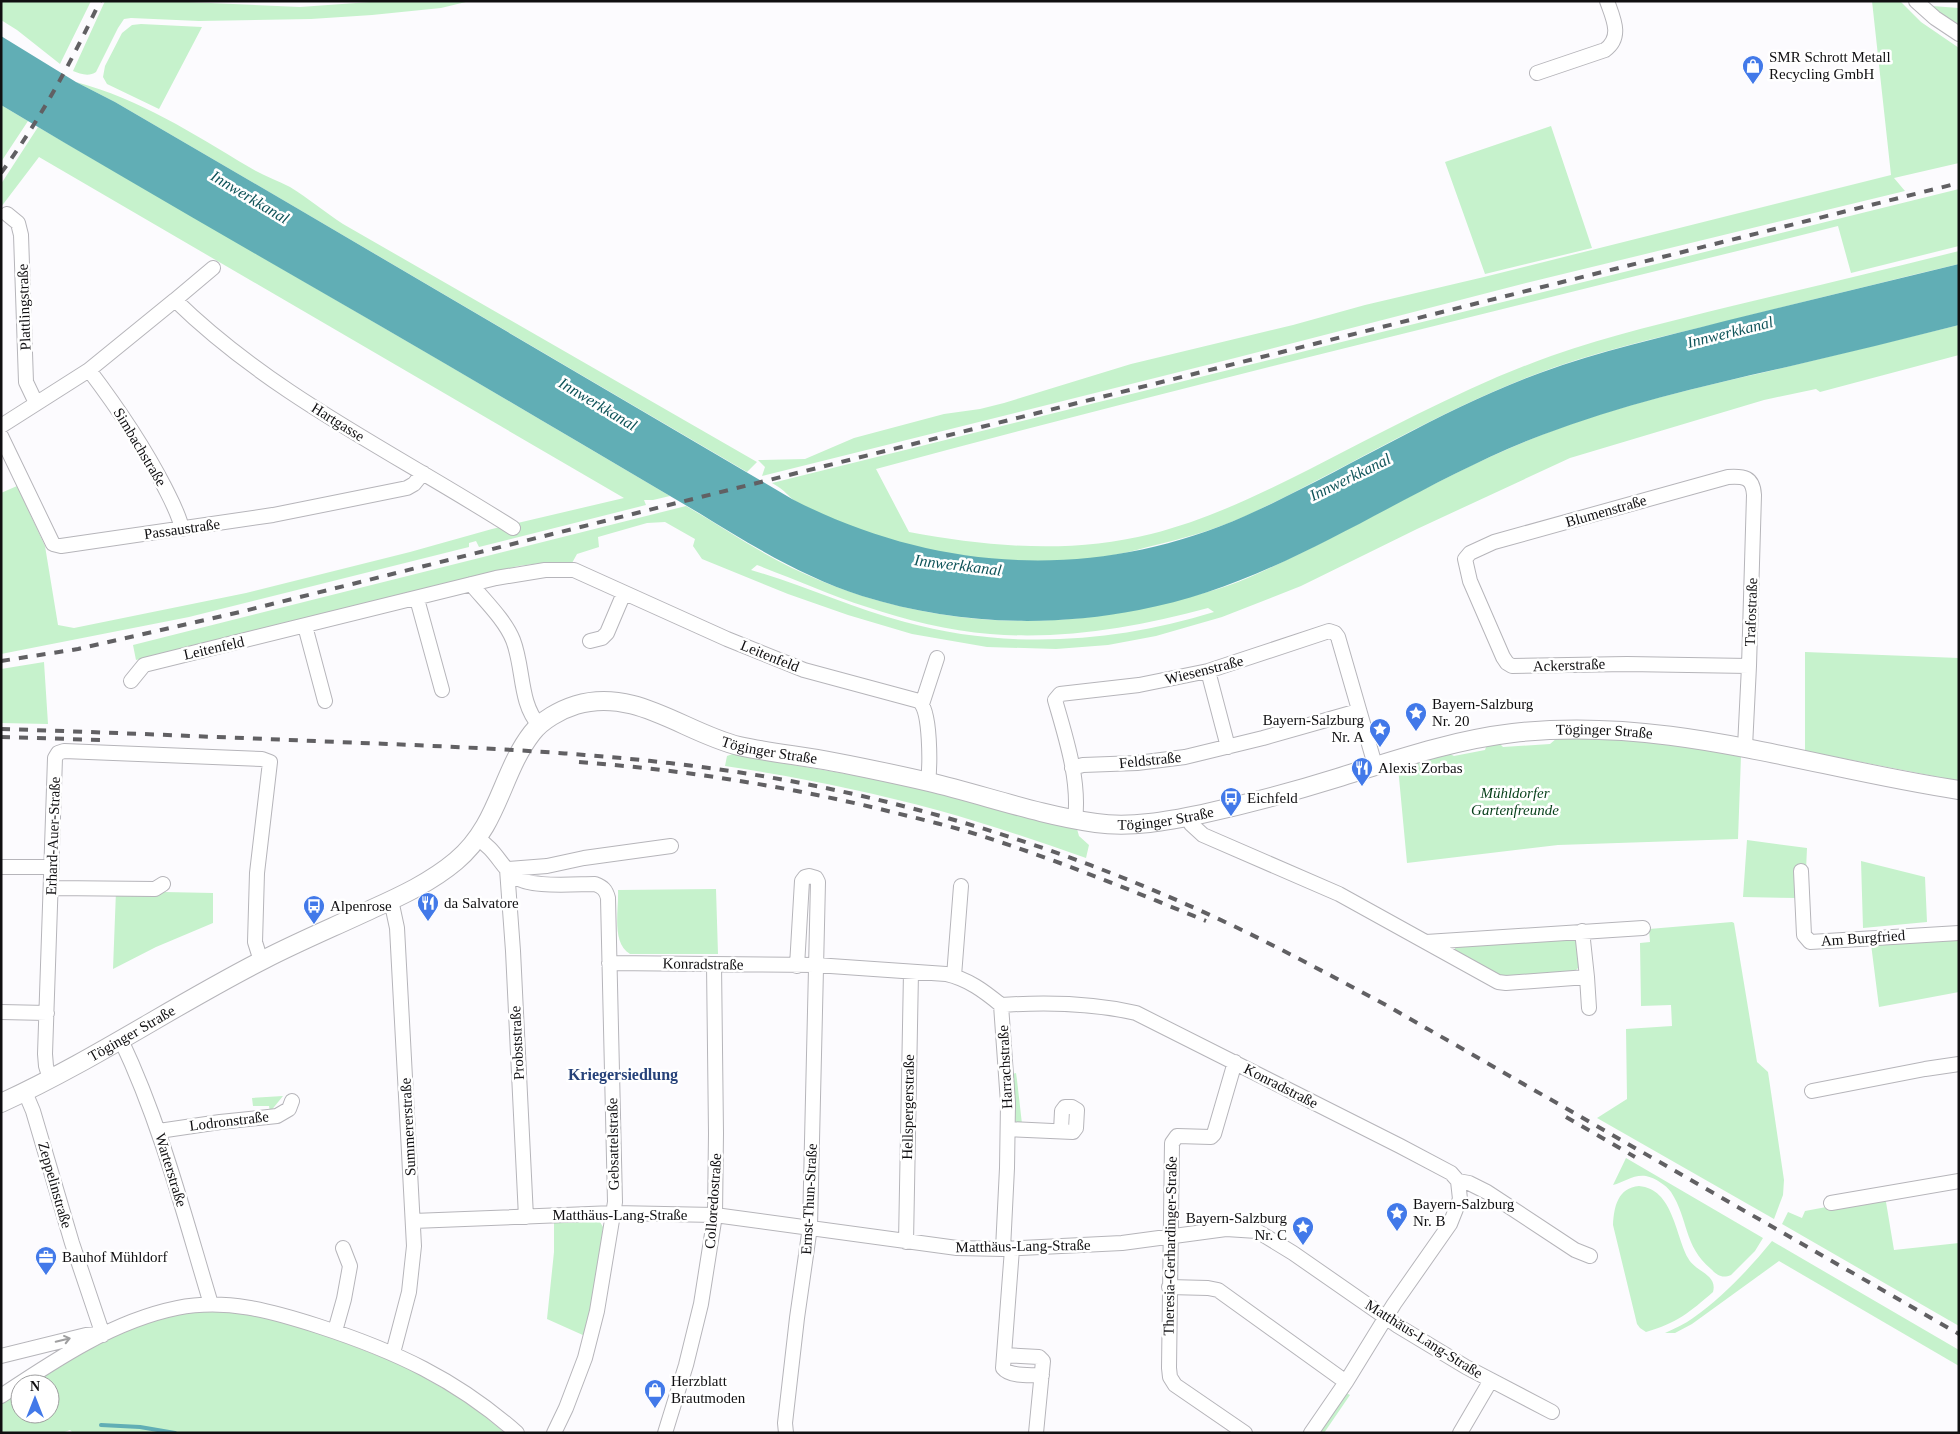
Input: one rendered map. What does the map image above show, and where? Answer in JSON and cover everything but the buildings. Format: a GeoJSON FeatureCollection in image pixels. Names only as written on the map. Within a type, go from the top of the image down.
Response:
{"type":"FeatureCollection","features":[{"type":"Feature","properties":{"kind":"street"},"geometry":{"type":"LineString","coordinates":[[1537,73],[1605,50],[1610,46],[1616,35],[1615,24],[1607,1]]}},
{"type":"Feature","properties":{"kind":"street"},"geometry":{"type":"LineString","coordinates":[[1916,1],[1934,18],[1959,34]]}},
{"type":"Feature","properties":{"kind":"street","name":"Plattlingstraße"},"geometry":{"type":"LineString","coordinates":[[7,214],[18,223],[21,235],[26,382],[36,403]]}},
{"type":"Feature","properties":{"kind":"street"},"geometry":{"type":"LineString","coordinates":[[1,426],[89,370],[213,268]]}},
{"type":"Feature","properties":{"kind":"street","name":"Hartgasse"},"geometry":{"type":"LineString","coordinates":[[175,300],[244,360],[304,401],[513,528]]}},
{"type":"Feature","properties":{"kind":"street","name":"Simbachstraße"},"geometry":{"type":"LineString","coordinates":[[89,370],[125,419],[151,461],[180,519],[182,529]]}},
{"type":"Feature","properties":{"kind":"street","name":"Passaustraße"},"geometry":{"type":"LineString","coordinates":[[1,436],[53,544],[61,546],[273,515],[407,488],[414,484],[422,474]]}},
{"type":"Feature","properties":{"kind":"street","name":"Blumenstraße"},"geometry":{"type":"LineString","coordinates":[[1467,555],[1494,542],[1728,477],[1748,479]]}},
{"type":"Feature","properties":{"kind":"street","name":"Trafostraße"},"geometry":{"type":"LineString","coordinates":[[1745,747],[1754,495],[1754,488],[1748,479]]}},
{"type":"Feature","properties":{"kind":"street","name":"Ackerstraße"},"geometry":{"type":"LineString","coordinates":[[1467,555],[1464,562],[1470,581],[1503,657],[1512,666],[1657,664],[1749,666]]}},
{"type":"Feature","properties":{"kind":"street","name":"Leitenfeld"},"geometry":{"type":"LineString","coordinates":[[131,681],[144,665],[471,584],[524,573],[560,569],[574,570],[727,639],[804,670],[914,699],[922,704]]}},
{"type":"Feature","properties":{"kind":"street"},"geometry":{"type":"LineString","coordinates":[[471,584],[512,638],[521,666],[527,703],[532,717],[539,726]]}},
{"type":"Feature","properties":{"kind":"street"},"geometry":{"type":"LineString","coordinates":[[590,641],[602,638],[607,633],[624,593]]}},
{"type":"Feature","properties":{"kind":"street"},"geometry":{"type":"LineString","coordinates":[[417,598],[442,690]]}},
{"type":"Feature","properties":{"kind":"street"},"geometry":{"type":"LineString","coordinates":[[305,626],[325,700]]}},
{"type":"Feature","properties":{"kind":"street","name":"Wiesenstraße"},"geometry":{"type":"LineString","coordinates":[[1075,820],[1076,794],[1072,768],[1055,700],[1060,694],[1139,686],[1208,671],[1329,631],[1335,633],[1338,637],[1375,766]]}},
{"type":"Feature","properties":{"kind":"street"},"geometry":{"type":"LineString","coordinates":[[928,782],[929,756],[925,714],[922,704],[937,658]]}},
{"type":"Feature","properties":{"kind":"street"},"geometry":{"type":"LineString","coordinates":[[1208,671],[1228,747]]}},
{"type":"Feature","properties":{"kind":"street","name":"Töginger Straße"},"geometry":{"type":"LineString","coordinates":[[1,1103],[50,1079],[260,961],[431,880],[466,852],[477,839],[492,814],[525,744],[539,726],[568,707],[592,701],[621,702],[652,710],[710,737],[740,746],[838,763],[928,782],[1075,820],[1117,825],[1188,817],[1246,804],[1452,744],[1494,736],[1541,731],[1599,730],[1694,738],[1925,785],[1959,790]]}},
{"type":"Feature","properties":{"kind":"street","name":"Feldstraße"},"geometry":{"type":"LineString","coordinates":[[1072,768],[1178,758],[1228,747],[1358,711]]}},
{"type":"Feature","properties":{"kind":"street","name":"Erhard-Auer-Straße"},"geometry":{"type":"LineString","coordinates":[[50,1079],[45,1054],[55,758],[58,753],[64,751],[218,757],[262,759],[270,762],[257,872],[255,942],[260,961]]}},
{"type":"Feature","properties":{"kind":"street"},"geometry":{"type":"LineString","coordinates":[[1188,817],[1191,824],[1204,835],[1339,894],[1498,982],[1587,977]]}},
{"type":"Feature","properties":{"kind":"street"},"geometry":{"type":"LineString","coordinates":[[477,839],[491,848],[507,869],[547,866],[584,858],[671,846]]}},
{"type":"Feature","properties":{"kind":"street"},"geometry":{"type":"LineString","coordinates":[[1,867],[52,867]]}},
{"type":"Feature","properties":{"kind":"street","name":"Gebsattelstraße"},"geometry":{"type":"LineString","coordinates":[[507,869],[518,879],[529,883],[594,884],[601,886],[606,891],[608,898],[614,1213],[597,1311],[585,1358],[566,1408],[554,1433]]}},
{"type":"Feature","properties":{"kind":"street","name":"Probststraße"},"geometry":{"type":"LineString","coordinates":[[507,869],[513,951],[526,1217]]}},
{"type":"Feature","properties":{"kind":"street","name":"Am Burgfried"},"geometry":{"type":"LineString","coordinates":[[1801,871],[1804,935],[1810,942],[1959,933]]}},
{"type":"Feature","properties":{"kind":"street"},"geometry":{"type":"LineString","coordinates":[[797,966],[802,882],[804,877],[809,876],[816,878],[818,882],[816,965]]}},
{"type":"Feature","properties":{"kind":"street"},"geometry":{"type":"LineString","coordinates":[[52,888],[155,889],[163,884]]}},
{"type":"Feature","properties":{"kind":"street"},"geometry":{"type":"LineString","coordinates":[[954,976],[961,886]]}},
{"type":"Feature","properties":{"kind":"street","name":"Summererstraße"},"geometry":{"type":"LineString","coordinates":[[391,900],[397,928],[413,1221],[413,1253],[409,1292],[393,1353]]}},
{"type":"Feature","properties":{"kind":"street"},"geometry":{"type":"LineString","coordinates":[[1425,942],[1643,928]]}},
{"type":"Feature","properties":{"kind":"street"},"geometry":{"type":"LineString","coordinates":[[1582,931],[1589,1008]]}},
{"type":"Feature","properties":{"kind":"street","name":"Konradstraße"},"geometry":{"type":"LineString","coordinates":[[609,963],[816,965],[954,976],[981,988],[1001,1005],[1025,1003],[1064,1005],[1123,1010],[1136,1013],[1451,1173],[1458,1181],[1469,1183],[1488,1192],[1575,1250],[1590,1256]]}},
{"type":"Feature","properties":{"kind":"street","name":"Colloredostraße"},"geometry":{"type":"LineString","coordinates":[[666,1433],[701,1304],[715,1215],[714,964]]}},
{"type":"Feature","properties":{"kind":"street","name":"Ernst-Thun-Straße"},"geometry":{"type":"LineString","coordinates":[[786,1432],[785,1423],[797,1318],[810,1227],[816,965]]}},
{"type":"Feature","properties":{"kind":"street","name":"Hellspergerstraße"},"geometry":{"type":"LineString","coordinates":[[906,1242],[911,972]]}},
{"type":"Feature","properties":{"kind":"street","name":"Harrachstraße"},"geometry":{"type":"LineString","coordinates":[[1001,1005],[1008,1103],[1008,1249],[1003,1368],[1011,1374],[1042,1375],[1036,1433]]}},
{"type":"Feature","properties":{"kind":"street"},"geometry":{"type":"LineString","coordinates":[[1,1012],[47,1013]]}},
{"type":"Feature","properties":{"kind":"street","name":"Warterstraße"},"geometry":{"type":"LineString","coordinates":[[121,1040],[140,1080],[159,1131],[211,1304]]}},
{"type":"Feature","properties":{"kind":"street","name":"Theresia-Gerhardinger-Straße"},"geometry":{"type":"LineString","coordinates":[[1235,1062],[1214,1134],[1211,1137],[1177,1136],[1172,1143],[1169,1236],[1170,1377],[1175,1385],[1245,1433]]}},
{"type":"Feature","properties":{"kind":"street"},"geometry":{"type":"LineString","coordinates":[[1812,1091],[1959,1064]]}},
{"type":"Feature","properties":{"kind":"street","name":"Zeppelinstraße"},"geometry":{"type":"LineString","coordinates":[[25,1092],[33,1111],[69,1235],[103,1335]]}},
{"type":"Feature","properties":{"kind":"street","name":"Lodronstraße"},"geometry":{"type":"LineString","coordinates":[[159,1131],[278,1116],[289,1109],[292,1101]]}},
{"type":"Feature","properties":{"kind":"street","name":"Harrachstraße"},"geometry":{"type":"LineString","coordinates":[[1008,1129],[1061,1131]]}},
{"type":"Feature","properties":{"kind":"street"},"geometry":{"type":"LineString","coordinates":[[1311,1433],[1346,1382],[1386,1317],[1450,1224],[1460,1199],[1458,1181]]}},
{"type":"Feature","properties":{"kind":"street"},"geometry":{"type":"LineString","coordinates":[[1831,1203],[1959,1181]]}},
{"type":"Feature","properties":{"kind":"street","name":"Matthäus-Lang-Straße"},"geometry":{"type":"LineString","coordinates":[[413,1221],[614,1213],[715,1215],[957,1248],[1008,1249],[1083,1246],[1226,1229],[1257,1231],[1286,1248],[1386,1317],[1466,1367],[1552,1412]]}},
{"type":"Feature","properties":{"kind":"street"},"geometry":{"type":"LineString","coordinates":[[335,1331],[344,1299],[350,1266],[343,1248]]}},
{"type":"Feature","properties":{"kind":"street"},"geometry":{"type":"LineString","coordinates":[[1169,1287],[1218,1290],[1346,1382]]}},
{"type":"Feature","properties":{"kind":"street"},"geometry":{"type":"LineString","coordinates":[[1,1396],[33,1374],[103,1335],[133,1321],[163,1311],[211,1304],[241,1305],[260,1308],[335,1331],[393,1353],[451,1383],[496,1414],[517,1433]]}},
{"type":"Feature","properties":{"kind":"street"},"geometry":{"type":"LineString","coordinates":[[1,1356],[95,1333],[103,1335]]}},
{"type":"Feature","properties":{"kind":"street"},"geometry":{"type":"LineString","coordinates":[[1460,1433],[1491,1380]]}},
{"type":"Feature","properties":{"kind":"green space"},"geometry":{"type":"Polygon","coordinates":[[[1,1],[91,1],[60,64],[17,30],[1,20],[1,1]]]}},
{"type":"Feature","properties":{"kind":"green space"},"geometry":{"type":"Polygon","coordinates":[[[105,1],[165,1],[300,7],[384,1],[470,1],[441,8],[311,19],[199,21],[124,19],[96,72],[87,75],[73,71],[105,1]]]}},
{"type":"Feature","properties":{"kind":"green space"},"geometry":{"type":"Polygon","coordinates":[[[1872,1],[1900,1],[1921,22],[1959,48],[1959,163],[1894,178],[1905,191],[1526,283],[762,476],[765,467],[758,460],[805,459],[854,438],[944,414],[980,409],[1004,403],[1131,364],[1891,175],[1872,1]]]}},
{"type":"Feature","properties":{"kind":"green space"},"geometry":{"type":"Polygon","coordinates":[[[1932,6],[1959,8],[1959,27],[1932,6]]]}},
{"type":"Feature","properties":{"kind":"green space"},"geometry":{"type":"Polygon","coordinates":[[[132,25],[202,27],[159,109],[107,84],[103,77],[105,66],[122,33],[132,25]]]}},
{"type":"Feature","properties":{"kind":"green space"},"geometry":{"type":"Polygon","coordinates":[[[76,82],[144,107],[254,170],[290,187],[343,224],[757,462],[747,472],[115,102],[76,82]]]}},
{"type":"Feature","properties":{"kind":"green space"},"geometry":{"type":"Polygon","coordinates":[[[1,105],[28,121],[1,162],[1,105]]]}},
{"type":"Feature","properties":{"kind":"green space"},"geometry":{"type":"Polygon","coordinates":[[[1551,126],[1592,248],[1485,274],[1445,162],[1551,126]]]}},
{"type":"Feature","properties":{"kind":"green space"},"geometry":{"type":"Polygon","coordinates":[[[38,127],[670,496],[644,500],[646,505],[479,547],[476,541],[469,543],[469,547],[189,617],[1,654],[1,493],[17,486],[45,546],[58,625],[74,628],[246,593],[410,552],[492,529],[624,498],[39,157],[1,207],[1,184],[38,127]]]}},
{"type":"Feature","properties":{"kind":"green space"},"geometry":{"type":"Polygon","coordinates":[[[1959,189],[1959,246],[1851,273],[1838,226],[1236,375],[876,469],[909,532],[970,541],[1030,546],[1091,544],[1151,534],[1192,522],[1232,506],[1291,479],[1459,394],[1551,356],[1596,341],[1664,323],[1959,251],[1959,264],[1648,340],[1554,367],[1459,407],[1248,515],[1196,534],[1137,550],[1099,558],[1055,561],[984,559],[948,554],[913,546],[845,524],[799,503],[772,483],[1959,189]]]}},
{"type":"Feature","properties":{"kind":"green space"},"geometry":{"type":"Polygon","coordinates":[[[1959,325],[1959,355],[1820,392],[1816,389],[1764,400],[1570,458],[1417,529],[1301,586],[1222,617],[1156,636],[1108,645],[1056,649],[987,647],[912,634],[848,615],[788,594],[702,559],[693,546],[695,539],[665,522],[647,523],[598,537],[599,547],[577,554],[572,563],[542,563],[518,566],[136,660],[133,645],[686,506],[751,546],[792,568],[838,587],[885,602],[933,613],[981,619],[1029,621],[1126,612],[1197,595],[1249,578],[1468,467],[1568,425],[1685,391],[1959,325]],[[757,565],[751,570],[885,616],[943,631],[982,637],[1060,639],[1099,636],[1138,631],[1214,612],[1208,608],[1127,626],[1073,633],[1018,635],[975,633],[943,628],[867,607],[757,565]]]}},
{"type":"Feature","properties":{"kind":"green space"},"geometry":{"type":"Polygon","coordinates":[[[1805,652],[1959,658],[1959,781],[1805,751],[1805,652]]]}},
{"type":"Feature","properties":{"kind":"green space"},"geometry":{"type":"Polygon","coordinates":[[[44,662],[48,724],[1,723],[1,669],[44,662]]]}},
{"type":"Feature","properties":{"kind":"green space","name":"Mühldorfer Gartenfreunde"},"geometry":{"type":"Polygon","coordinates":[[[1557,738],[1627,739],[1663,742],[1741,756],[1738,839],[1558,845],[1407,863],[1398,767],[1448,753],[1454,756],[1485,750],[1487,744],[1498,742],[1503,747],[1550,744],[1557,738]]]}},
{"type":"Feature","properties":{"kind":"green space"},"geometry":{"type":"Polygon","coordinates":[[[735,753],[747,757],[894,782],[1077,829],[1079,836],[1089,845],[1086,858],[956,815],[911,803],[832,785],[725,766],[727,756],[735,753]]]}},
{"type":"Feature","properties":{"kind":"green space"},"geometry":{"type":"Polygon","coordinates":[[[1747,840],[1807,848],[1806,870],[1798,898],[1743,897],[1747,840]]]}},
{"type":"Feature","properties":{"kind":"green space"},"geometry":{"type":"Polygon","coordinates":[[[1861,861],[1925,877],[1927,922],[1863,928],[1861,861]]]}},
{"type":"Feature","properties":{"kind":"green space"},"geometry":{"type":"Polygon","coordinates":[[[716,889],[718,954],[630,954],[624,949],[620,942],[617,925],[618,890],[716,889]]]}},
{"type":"Feature","properties":{"kind":"green space"},"geometry":{"type":"Polygon","coordinates":[[[116,891],[213,893],[213,923],[156,947],[113,969],[116,891]]]}},
{"type":"Feature","properties":{"kind":"green space"},"geometry":{"type":"Polygon","coordinates":[[[1734,923],[1757,1062],[1768,1072],[1784,1180],[1783,1195],[1774,1219],[1597,1118],[1627,1099],[1626,1029],[1672,1026],[1671,1005],[1641,1006],[1640,943],[1650,942],[1649,929],[1734,923]]]}},
{"type":"Feature","properties":{"kind":"green space"},"geometry":{"type":"Polygon","coordinates":[[[1572,936],[1578,940],[1579,967],[1573,973],[1499,975],[1459,954],[1455,950],[1455,947],[1572,936]]]}},
{"type":"Feature","properties":{"kind":"green space"},"geometry":{"type":"Polygon","coordinates":[[[1959,939],[1959,992],[1879,1007],[1871,944],[1959,939]]]}},
{"type":"Feature","properties":{"kind":"green space"},"geometry":{"type":"Polygon","coordinates":[[[1016,1073],[1022,1124],[1016,1123],[1014,1119],[1012,1074],[1016,1073]]]}},
{"type":"Feature","properties":{"kind":"green space"},"geometry":{"type":"Polygon","coordinates":[[[283,1096],[270,1112],[269,1106],[253,1106],[252,1098],[283,1096]]]}},
{"type":"Feature","properties":{"kind":"green space"},"geometry":{"type":"Polygon","coordinates":[[[1626,1158],[1763,1238],[1755,1251],[1731,1275],[1720,1276],[1715,1273],[1695,1251],[1677,1202],[1666,1187],[1653,1178],[1646,1176],[1633,1177],[1613,1185],[1626,1158]]]}},
{"type":"Feature","properties":{"kind":"green space"},"geometry":{"type":"Polygon","coordinates":[[[1639,1186],[1650,1189],[1659,1195],[1666,1204],[1688,1258],[1691,1263],[1709,1277],[1714,1286],[1713,1292],[1682,1316],[1666,1325],[1646,1332],[1637,1324],[1613,1225],[1616,1205],[1622,1194],[1632,1187],[1639,1186]]]}},
{"type":"Feature","properties":{"kind":"green space"},"geometry":{"type":"Polygon","coordinates":[[[1885,1196],[1894,1250],[1959,1243],[1959,1326],[1782,1224],[1788,1212],[1802,1218],[1805,1211],[1885,1196]]]}},
{"type":"Feature","properties":{"kind":"green space"},"geometry":{"type":"Polygon","coordinates":[[[554,1221],[595,1221],[600,1222],[603,1227],[593,1305],[585,1336],[547,1319],[554,1252],[554,1221]]]}},
{"type":"Feature","properties":{"kind":"green space"},"geometry":{"type":"Polygon","coordinates":[[[1772,1241],[1959,1350],[1959,1366],[1779,1261],[1692,1324],[1675,1333],[1665,1333],[1690,1320],[1715,1301],[1745,1272],[1772,1241]]]}},
{"type":"Feature","properties":{"kind":"green space"},"geometry":{"type":"Polygon","coordinates":[[[221,1310],[256,1314],[325,1335],[404,1366],[467,1402],[505,1433],[73,1433],[70,1430],[62,1433],[1,1433],[1,1404],[10,1397],[10,1424],[60,1424],[60,1374],[47,1374],[105,1340],[125,1331],[166,1316],[187,1312],[221,1310]]]}},
{"type":"Feature","properties":{"kind":"green space"},"geometry":{"type":"Polygon","coordinates":[[[1343,1391],[1350,1395],[1324,1433],[1315,1433],[1343,1391]]]}},
{"type":"Feature","properties":{"kind":"water","name":"Innwerkkanal"},"geometry":{"type":"Polygon","coordinates":[[[1,36],[76,82],[115,102],[792,499],[847,524],[903,542],[959,554],[1017,560],[1074,559],[1132,552],[1189,537],[1245,516],[1465,405],[1540,373],[1609,351],[1655,339],[1959,264],[1959,325],[1665,396],[1603,414],[1542,435],[1491,456],[1442,480],[1295,556],[1244,579],[1193,597],[1139,610],[1069,619],[999,620],[930,613],[862,596],[798,570],[738,537],[474,380],[1,105],[1,36]]]}},
{"type":"Feature","properties":{"kind":"waterway"},"geometry":{"type":"LineString","coordinates":[[101,1425],[140,1427],[175,1433]]}},
{"type":"Feature","properties":{"kind":"railway"},"geometry":{"type":"LineString","coordinates":[[1,173],[55,90],[100,1]]}},
{"type":"Feature","properties":{"kind":"railway"},"geometry":{"type":"LineString","coordinates":[[1,661],[78,649],[240,612],[1959,183]]}},
{"type":"Feature","properties":{"kind":"railway"},"geometry":{"type":"LineString","coordinates":[[1,729],[442,746],[654,761],[759,775],[811,785],[923,811],[978,827],[1087,864],[1141,885],[1246,932],[1299,959],[1386,1005],[1959,1334]]}},
{"type":"Feature","properties":{"kind":"railway"},"geometry":{"type":"LineString","coordinates":[[1,737],[102,740]]}},
{"type":"Feature","properties":{"kind":"railway"},"geometry":{"type":"LineString","coordinates":[[579,762],[619,765],[739,781],[818,795],[932,822],[969,832],[1059,863],[1206,921]]}},
{"type":"Feature","properties":{"kind":"railway"},"geometry":{"type":"LineString","coordinates":[[1566,1117],[1635,1157]]}},
{"type":"Feature","properties":{"kind":"place","name":"SMR Schrott Metall Recycling GmbH"},"geometry":{"type":"Point","coordinates":[1753,85]}},
{"type":"Feature","properties":{"kind":"place","name":"Bayern-Salzburg Nr. 20"},"geometry":{"type":"Point","coordinates":[1416,732]}},
{"type":"Feature","properties":{"kind":"place","name":"Bayern-Salzburg Nr. A"},"geometry":{"type":"Point","coordinates":[1380,748]}},
{"type":"Feature","properties":{"kind":"place","name":"Alexis Zorbas"},"geometry":{"type":"Point","coordinates":[1362,787]}},
{"type":"Feature","properties":{"kind":"place","name":"Eichfeld"},"geometry":{"type":"Point","coordinates":[1231,817]}},
{"type":"Feature","properties":{"kind":"place","name":"da Salvatore"},"geometry":{"type":"Point","coordinates":[428,922]}},
{"type":"Feature","properties":{"kind":"place","name":"Alpenrose"},"geometry":{"type":"Point","coordinates":[314,925]}},
{"type":"Feature","properties":{"kind":"place","name":"Bayern-Salzburg Nr. B"},"geometry":{"type":"Point","coordinates":[1397,1232]}},
{"type":"Feature","properties":{"kind":"place","name":"Bayern-Salzburg Nr. C"},"geometry":{"type":"Point","coordinates":[1303,1246]}},
{"type":"Feature","properties":{"kind":"place","name":"Bauhof Mühldorf"},"geometry":{"type":"Point","coordinates":[46,1276]}},
{"type":"Feature","properties":{"kind":"place","name":"Herzblatt Brautmoden"},"geometry":{"type":"Point","coordinates":[655,1409]}},
{"type":"Feature","properties":{"kind":"district","name":"Kriegersiedlung"},"geometry":{"type":"Point","coordinates":[623,1074]}}]}
